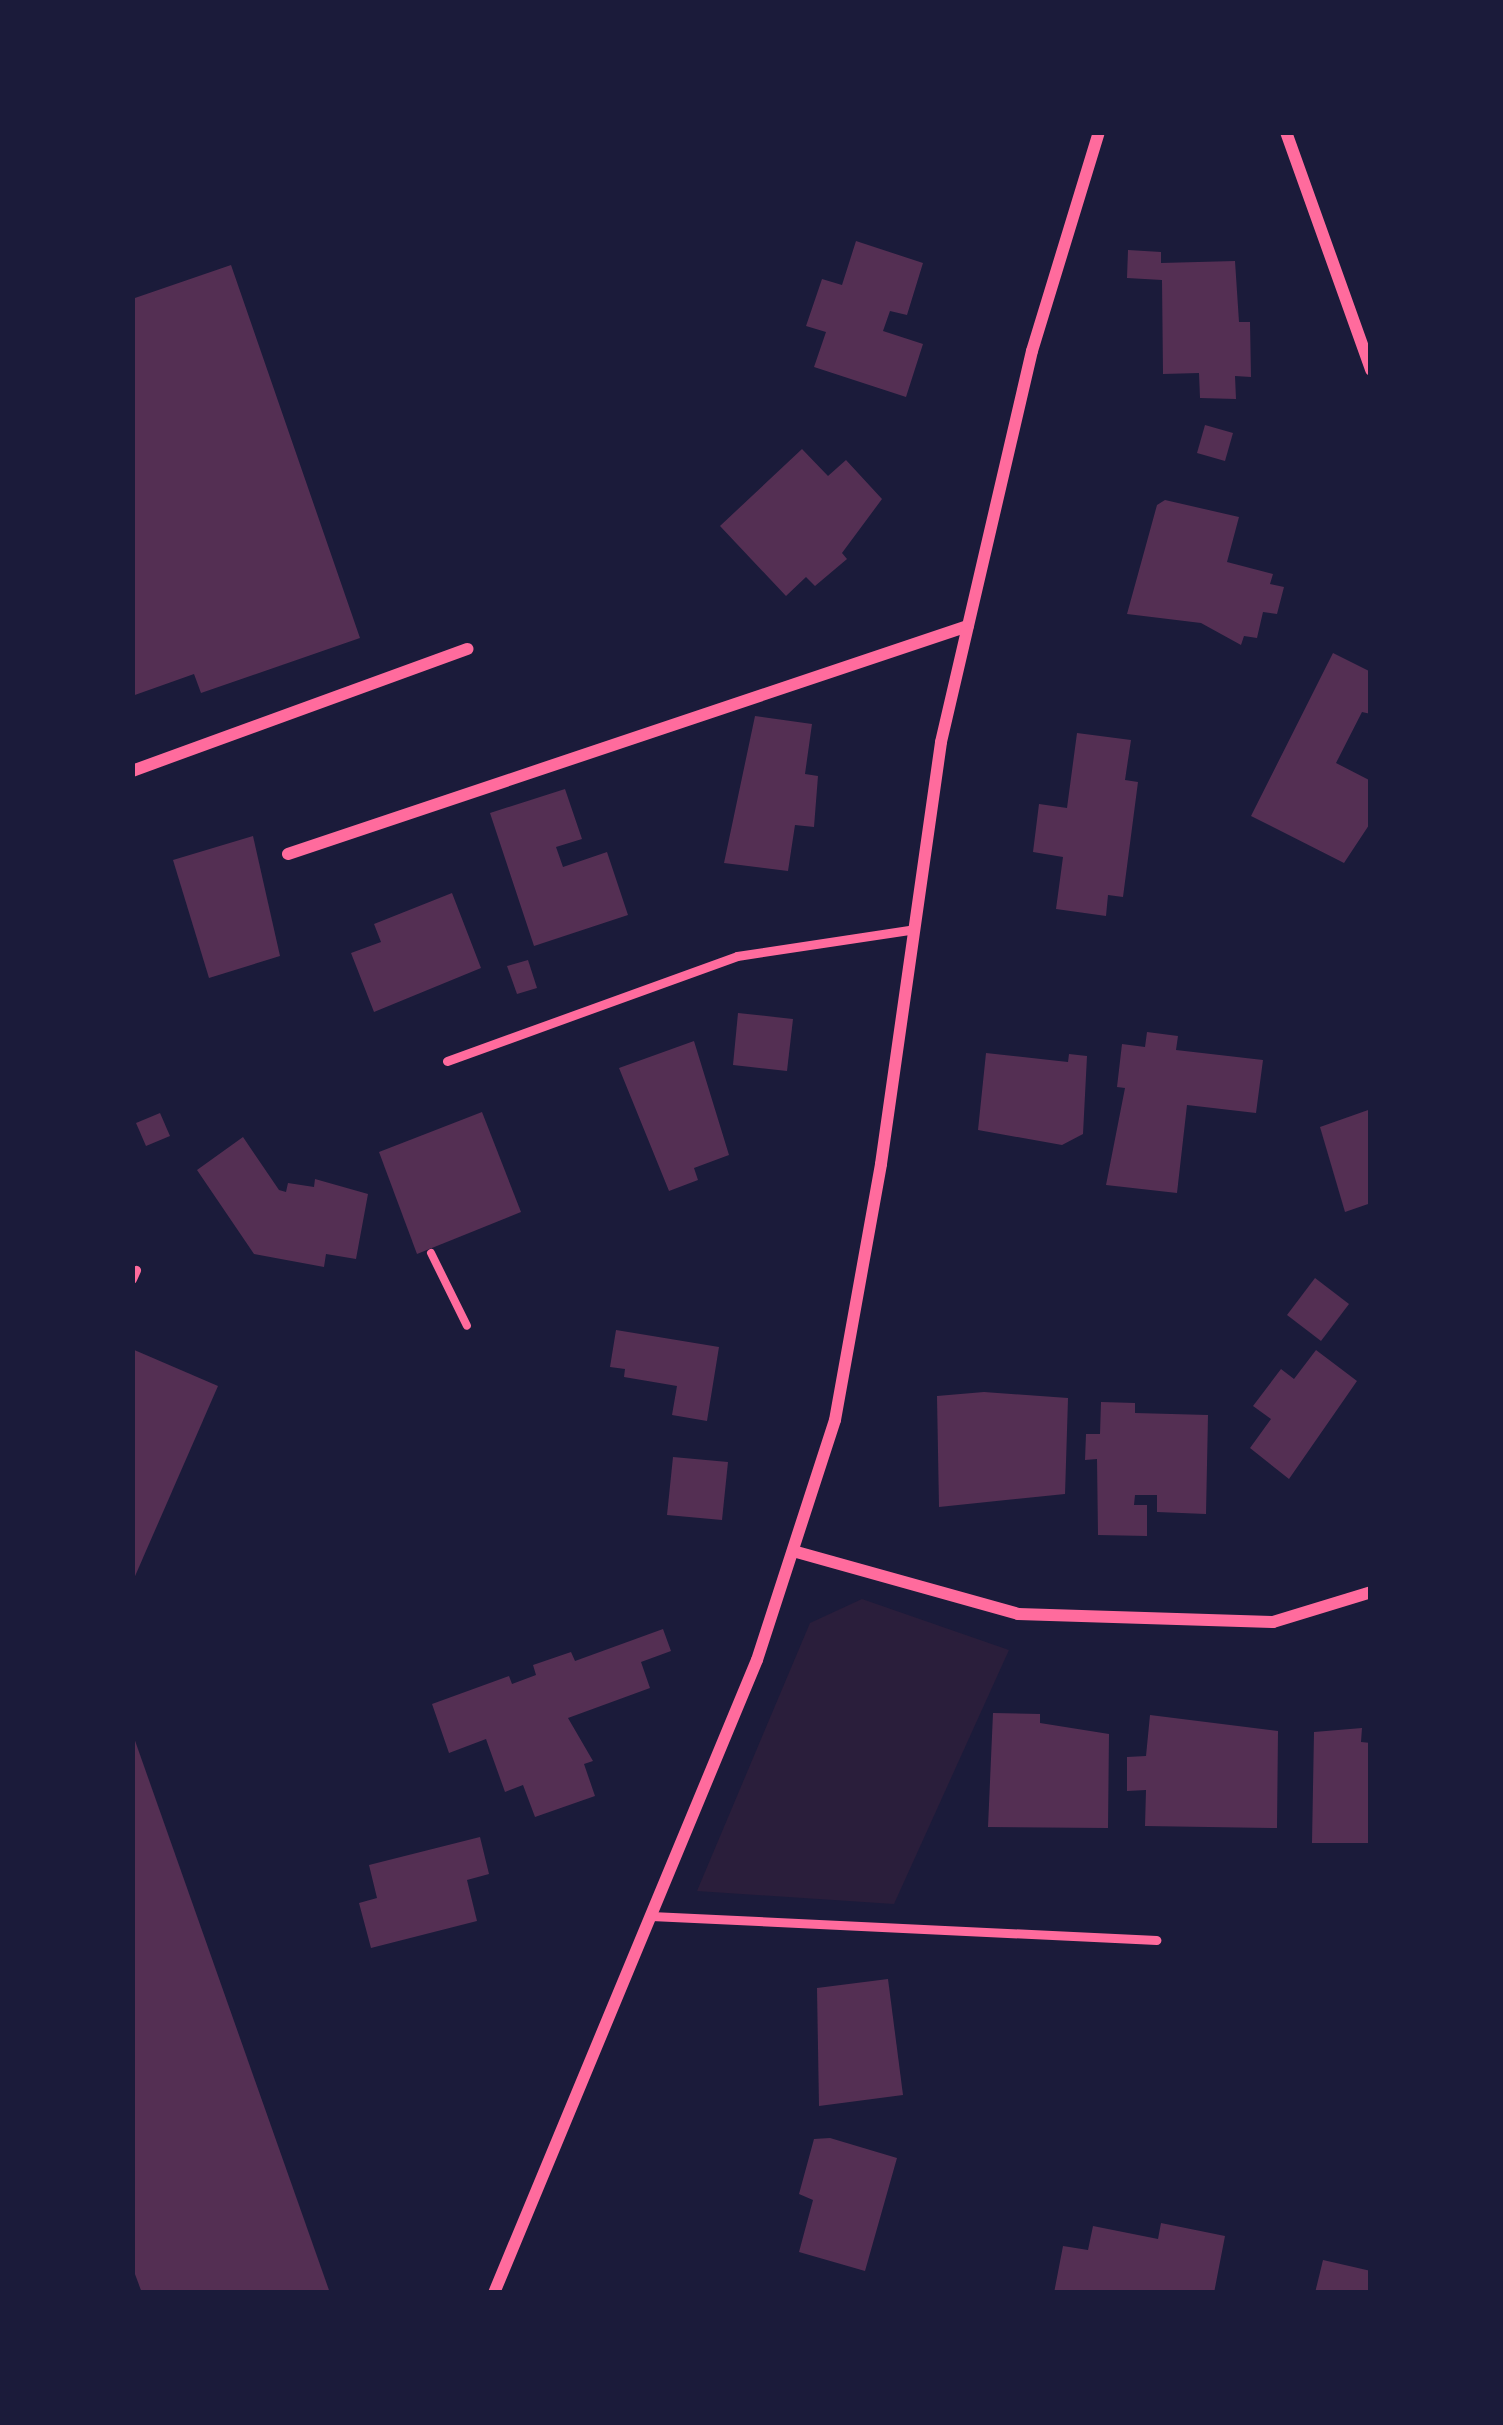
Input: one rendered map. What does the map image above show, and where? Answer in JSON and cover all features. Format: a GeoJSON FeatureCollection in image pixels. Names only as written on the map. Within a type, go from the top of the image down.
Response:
{"type":"FeatureCollection","features":[{"type":"Feature","properties":{"kind":"street"},"geometry":{"type":"LineString","coordinates":[[494,2293],[757,1660],[838,1400],[881,1164],[909,930],[968,626],[1032,351],[1099,132]]}},
{"type":"Feature","properties":{"kind":"street"},"geometry":{"type":"LineString","coordinates":[[1286,132],[1371,370]]}},
{"type":"Feature","properties":{"kind":"street"},"geometry":{"type":"LineString","coordinates":[[288,854],[968,626]]}},
{"type":"Feature","properties":{"kind":"street"},"geometry":{"type":"LineString","coordinates":[[132,770],[467,649]]}},
{"type":"Feature","properties":{"kind":"street"},"geometry":{"type":"LineString","coordinates":[[793,1551],[1018,1615],[1273,1622],[1371,1592]]}},
{"type":"Feature","properties":{"kind":"lane"},"geometry":{"type":"LineString","coordinates":[[447,1061],[737,956],[909,930]]}},
{"type":"Feature","properties":{"kind":"lane"},"geometry":{"type":"LineString","coordinates":[[650,1916],[1156,1940]]}},
{"type":"Feature","properties":{"kind":"path"},"geometry":{"type":"LineString","coordinates":[[431,1253],[467,1326]]}},
{"type":"Feature","properties":{"kind":"shaded area"},"geometry":{"type":"Polygon","coordinates":[[[862,1599],[1009,1650],[894,1904],[697,1891],[810,1623],[862,1599]]]}},
{"type":"Feature","properties":{"kind":"building"},"geometry":{"type":"Polygon","coordinates":[[[856,241],[923,263],[907,315],[890,311],[883,331],[923,344],[906,397],[814,367],[826,332],[806,326],[822,279],[842,285],[856,241]]]}},
{"type":"Feature","properties":{"kind":"building"},"geometry":{"type":"Polygon","coordinates":[[[1128,250],[1161,252],[1161,263],[1235,261],[1239,322],[1250,322],[1251,377],[1235,376],[1236,399],[1200,398],[1199,373],[1163,374],[1162,280],[1127,278],[1128,250]]]}},
{"type":"Feature","properties":{"kind":"building"},"geometry":{"type":"Polygon","coordinates":[[[231,265],[360,638],[201,693],[194,674],[132,696],[132,299],[231,265]]]}},
{"type":"Feature","properties":{"kind":"building"},"geometry":{"type":"Polygon","coordinates":[[[1205,425],[1233,433],[1225,461],[1197,453],[1205,425]]]}},
{"type":"Feature","properties":{"kind":"building"},"geometry":{"type":"Polygon","coordinates":[[[802,449],[828,476],[846,460],[882,499],[842,553],[847,559],[815,586],[806,577],[786,596],[720,526],[802,449]]]}},
{"type":"Feature","properties":{"kind":"building"},"geometry":{"type":"Polygon","coordinates":[[[1165,500],[1239,517],[1227,562],[1273,574],[1270,584],[1284,587],[1277,614],[1263,612],[1257,638],[1244,636],[1241,645],[1201,623],[1127,614],[1157,505],[1165,500]]]}},
{"type":"Feature","properties":{"kind":"building"},"geometry":{"type":"Polygon","coordinates":[[[1333,653],[1371,672],[1371,714],[1362,712],[1336,763],[1371,781],[1371,822],[1344,863],[1251,816],[1333,653]]]}},
{"type":"Feature","properties":{"kind":"building"},"geometry":{"type":"Polygon","coordinates":[[[755,716],[812,724],[805,774],[818,776],[814,827],[795,825],[788,871],[724,863],[755,716]]]}},
{"type":"Feature","properties":{"kind":"building"},"geometry":{"type":"Polygon","coordinates":[[[1077,733],[1131,740],[1125,780],[1138,782],[1123,897],[1108,895],[1106,916],[1056,909],[1063,857],[1033,852],[1039,804],[1067,808],[1077,733]]]}},
{"type":"Feature","properties":{"kind":"building"},"geometry":{"type":"Polygon","coordinates":[[[565,789],[582,839],[556,847],[563,867],[607,852],[628,915],[534,946],[490,813],[565,789]]]}},
{"type":"Feature","properties":{"kind":"building"},"geometry":{"type":"Polygon","coordinates":[[[253,836],[280,956],[209,978],[173,860],[253,836]]]}},
{"type":"Feature","properties":{"kind":"building"},"geometry":{"type":"Polygon","coordinates":[[[452,893],[481,968],[374,1012],[351,953],[381,942],[374,924],[452,893]]]}},
{"type":"Feature","properties":{"kind":"building"},"geometry":{"type":"Polygon","coordinates":[[[528,960],[537,988],[517,994],[507,966],[528,960]]]}},
{"type":"Feature","properties":{"kind":"building"},"geometry":{"type":"Polygon","coordinates":[[[738,1013],[793,1019],[787,1071],[733,1065],[738,1013]]]}},
{"type":"Feature","properties":{"kind":"building"},"geometry":{"type":"Polygon","coordinates":[[[1147,1032],[1178,1036],[1176,1050],[1263,1060],[1256,1113],[1187,1105],[1177,1193],[1106,1185],[1125,1088],[1117,1087],[1122,1044],[1145,1047],[1147,1032]]]}},
{"type":"Feature","properties":{"kind":"building"},"geometry":{"type":"Polygon","coordinates":[[[694,1041],[729,1155],[694,1168],[698,1180],[669,1191],[619,1068],[694,1041]]]}},
{"type":"Feature","properties":{"kind":"building"},"geometry":{"type":"Polygon","coordinates":[[[986,1053],[1068,1062],[1069,1054],[1087,1056],[1083,1134],[1062,1145],[978,1130],[986,1053]]]}},
{"type":"Feature","properties":{"kind":"building"},"geometry":{"type":"Polygon","coordinates":[[[1371,1109],[1371,1203],[1345,1212],[1320,1127],[1371,1109]]]}},
{"type":"Feature","properties":{"kind":"building"},"geometry":{"type":"Polygon","coordinates":[[[482,1112],[521,1212],[417,1254],[379,1152],[482,1112]]]}},
{"type":"Feature","properties":{"kind":"building"},"geometry":{"type":"Polygon","coordinates":[[[160,1113],[170,1136],[146,1146],[136,1123],[160,1113]]]}},
{"type":"Feature","properties":{"kind":"building"},"geometry":{"type":"Polygon","coordinates":[[[243,1137],[279,1190],[286,1192],[288,1183],[314,1187],[315,1179],[368,1194],[356,1259],[326,1254],[324,1267],[254,1254],[197,1170],[243,1137]]]}},
{"type":"Feature","properties":{"kind":"building"},"geometry":{"type":"Polygon","coordinates":[[[1315,1278],[1349,1304],[1321,1341],[1287,1315],[1315,1278]]]}},
{"type":"Feature","properties":{"kind":"building"},"geometry":{"type":"Polygon","coordinates":[[[616,1330],[719,1347],[707,1421],[672,1415],[677,1386],[624,1377],[625,1369],[610,1367],[616,1330]]]}},
{"type":"Feature","properties":{"kind":"building"},"geometry":{"type":"Polygon","coordinates":[[[132,1349],[218,1386],[132,1583],[132,1349]]]}},
{"type":"Feature","properties":{"kind":"building"},"geometry":{"type":"Polygon","coordinates":[[[1316,1350],[1357,1381],[1289,1479],[1250,1448],[1271,1419],[1253,1406],[1281,1369],[1294,1379],[1316,1350]]]}},
{"type":"Feature","properties":{"kind":"building"},"geometry":{"type":"Polygon","coordinates":[[[984,1392],[1068,1398],[1065,1494],[939,1507],[937,1396],[984,1392]]]}},
{"type":"Feature","properties":{"kind":"building"},"geometry":{"type":"Polygon","coordinates":[[[1101,1402],[1135,1403],[1135,1413],[1208,1415],[1206,1514],[1157,1512],[1157,1495],[1135,1495],[1134,1505],[1147,1505],[1147,1536],[1098,1535],[1097,1459],[1085,1460],[1086,1434],[1100,1434],[1101,1402]]]}},
{"type":"Feature","properties":{"kind":"building"},"geometry":{"type":"Polygon","coordinates":[[[673,1457],[728,1462],[722,1520],[667,1515],[673,1457]]]}},
{"type":"Feature","properties":{"kind":"building"},"geometry":{"type":"Polygon","coordinates":[[[663,1629],[671,1651],[641,1662],[650,1688],[568,1718],[593,1761],[584,1764],[595,1796],[535,1817],[523,1785],[505,1792],[486,1739],[449,1753],[432,1704],[509,1676],[512,1684],[536,1675],[533,1665],[571,1652],[575,1661],[663,1629]]]}},
{"type":"Feature","properties":{"kind":"building"},"geometry":{"type":"Polygon","coordinates":[[[993,1713],[1040,1714],[1040,1723],[1109,1734],[1108,1828],[988,1827],[993,1713]]]}},
{"type":"Feature","properties":{"kind":"building"},"geometry":{"type":"Polygon","coordinates":[[[1150,1715],[1278,1731],[1277,1828],[1145,1826],[1146,1790],[1127,1791],[1127,1757],[1146,1756],[1150,1715]]]}},
{"type":"Feature","properties":{"kind":"building"},"geometry":{"type":"Polygon","coordinates":[[[1362,1728],[1361,1742],[1371,1743],[1371,1843],[1312,1843],[1314,1732],[1362,1728]]]}},
{"type":"Feature","properties":{"kind":"building"},"geometry":{"type":"Polygon","coordinates":[[[132,1735],[330,2293],[142,2293],[132,2266],[132,1735]]]}},
{"type":"Feature","properties":{"kind":"building"},"geometry":{"type":"Polygon","coordinates":[[[480,1837],[489,1874],[467,1880],[477,1921],[371,1948],[359,1903],[377,1898],[369,1865],[480,1837]]]}},
{"type":"Feature","properties":{"kind":"building"},"geometry":{"type":"Polygon","coordinates":[[[888,1979],[903,2095],[819,2106],[817,1988],[888,1979]]]}},
{"type":"Feature","properties":{"kind":"building"},"geometry":{"type":"Polygon","coordinates":[[[830,2138],[897,2158],[865,2271],[799,2252],[813,2200],[799,2194],[814,2139],[830,2138]]]}},
{"type":"Feature","properties":{"kind":"building"},"geometry":{"type":"Polygon","coordinates":[[[1161,2223],[1225,2236],[1214,2293],[1054,2293],[1063,2246],[1088,2250],[1093,2226],[1158,2239],[1161,2223]]]}},
{"type":"Feature","properties":{"kind":"building"},"geometry":{"type":"Polygon","coordinates":[[[1323,2260],[1371,2271],[1371,2293],[1315,2293],[1323,2260]]]}}]}
